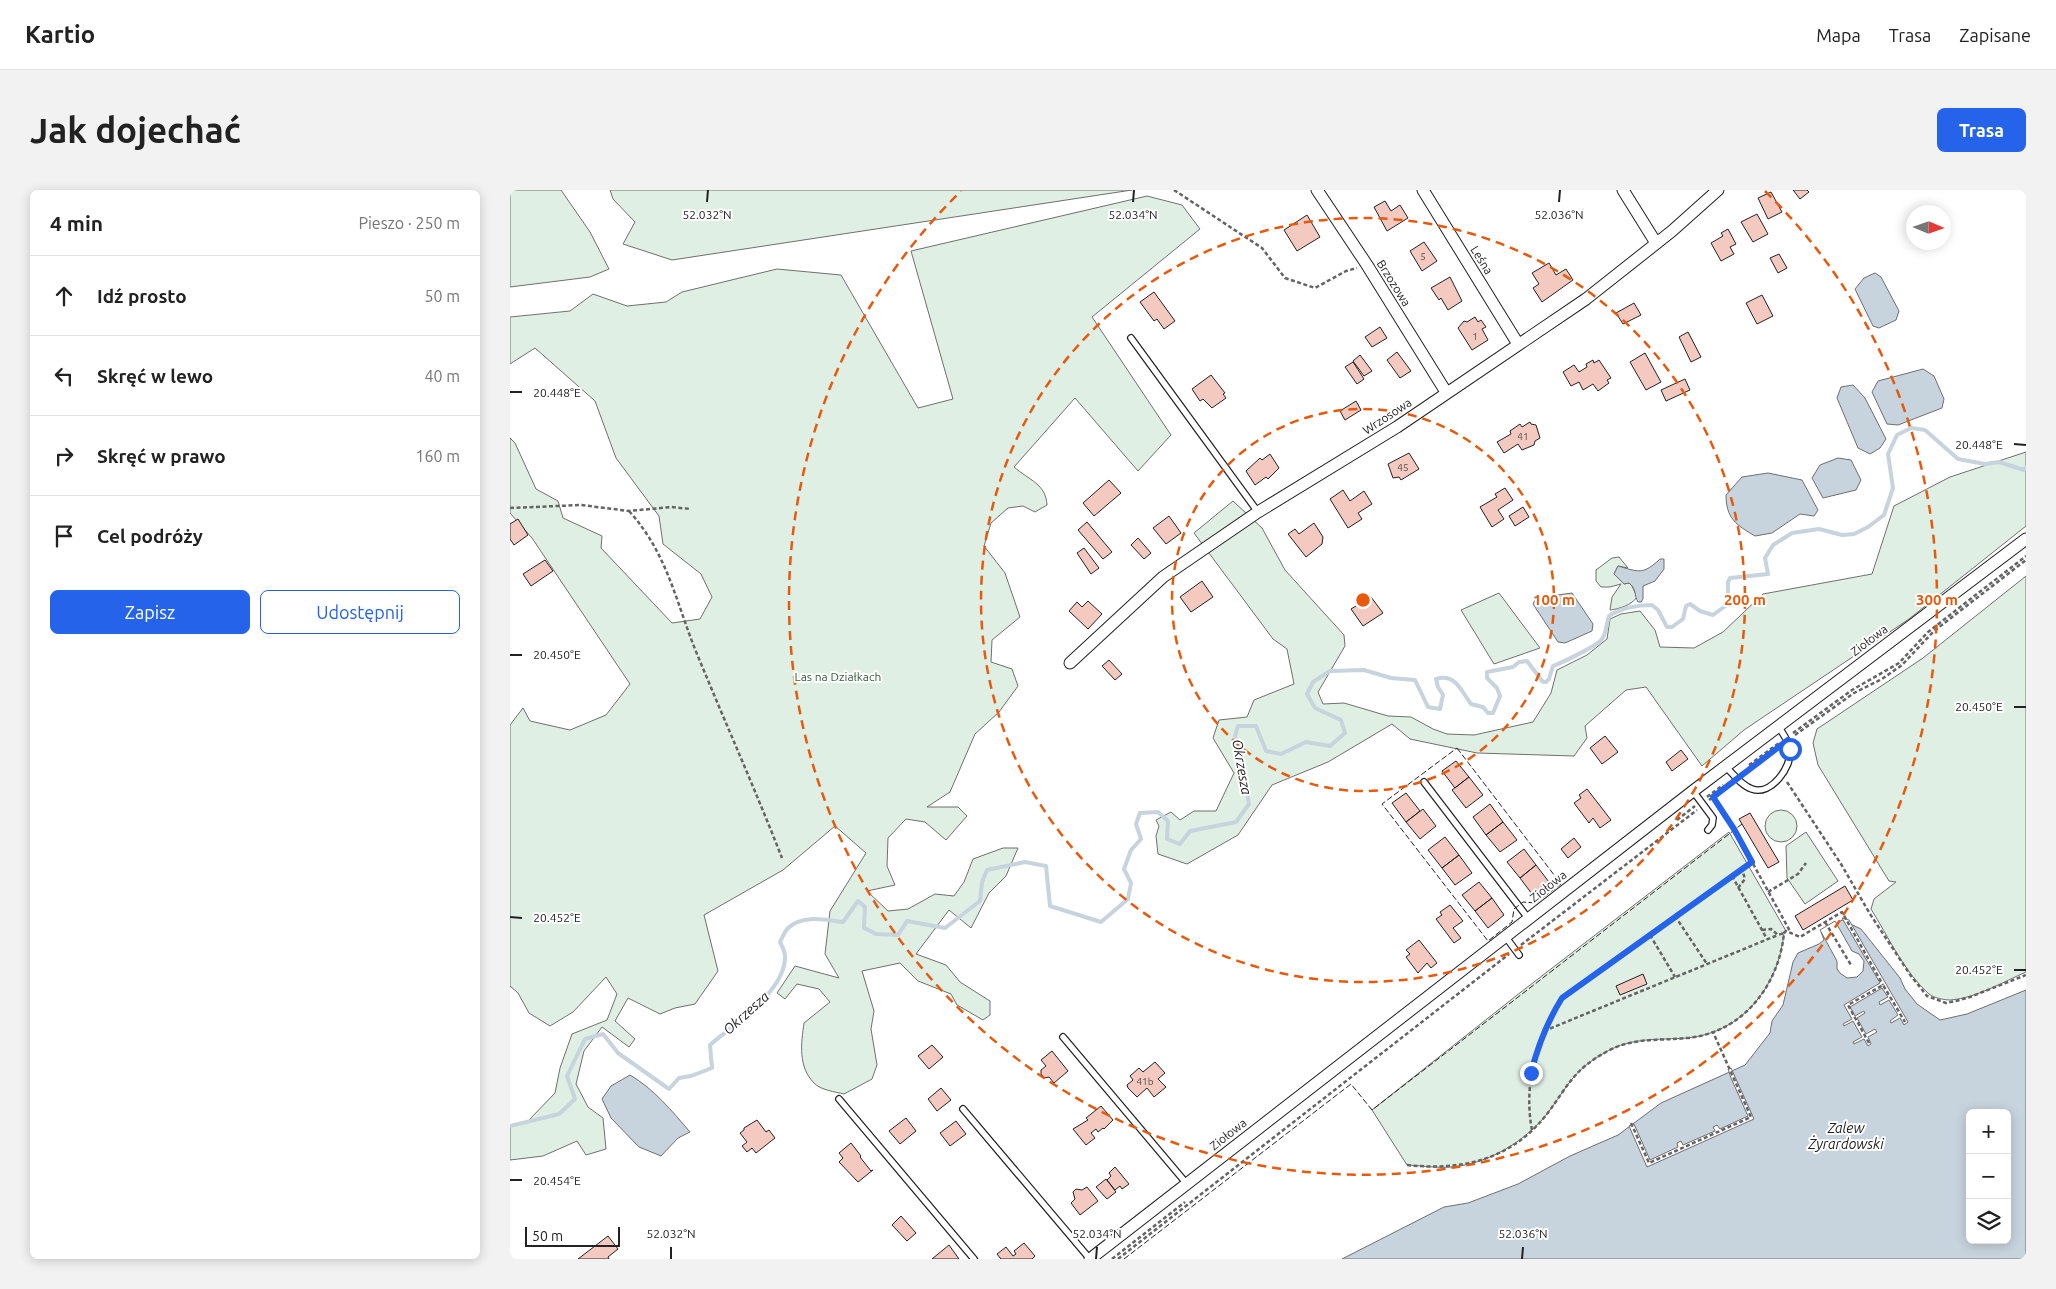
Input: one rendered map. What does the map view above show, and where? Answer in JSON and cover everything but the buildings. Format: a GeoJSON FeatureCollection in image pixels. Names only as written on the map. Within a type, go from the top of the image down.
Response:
{"type":"FeatureCollection","features":[{"type":"Feature","properties":{"kind":"street","name":"Brzozowa"},"geometry":{"type":"LineString","coordinates":[[1317,190],[1367,265],[1446,392]]}},
{"type":"Feature","properties":{"kind":"street","name":"Leśna"},"geometry":{"type":"LineString","coordinates":[[1423,190],[1518,344]]}},
{"type":"Feature","properties":{"kind":"street"},"geometry":{"type":"LineString","coordinates":[[1623,190],[1656,243]]}},
{"type":"Feature","properties":{"kind":"street","name":"Wrzosowa"},"geometry":{"type":"LineString","coordinates":[[1070,663],[1163,577],[1258,512],[1397,427],[1586,298],[1656,243],[1718,190]]}},
{"type":"Feature","properties":{"kind":"street","name":"Ziołowa"},"geometry":{"type":"LineString","coordinates":[[1090,1259],[1528,918],[2026,538]]}},
{"type":"Feature","properties":{"kind":"lane"},"geometry":{"type":"LineString","coordinates":[[1131,338],[1258,512]]}},
{"type":"Feature","properties":{"kind":"lane"},"geometry":{"type":"LineString","coordinates":[[1726,767],[1754,790],[1760,790],[1772,784],[1783,774],[1789,764],[1790,749],[1787,739],[1778,726]]}},
{"type":"Feature","properties":{"kind":"lane"},"geometry":{"type":"LineString","coordinates":[[1424,782],[1528,918]]}},
{"type":"Feature","properties":{"kind":"lane"},"geometry":{"type":"LineString","coordinates":[[1693,791],[1713,818],[1712,825],[1708,830]]}},
{"type":"Feature","properties":{"kind":"lane"},"geometry":{"type":"LineString","coordinates":[[1505,936],[1516,950]]}},
{"type":"Feature","properties":{"kind":"lane"},"geometry":{"type":"LineString","coordinates":[[1064,1037],[1187,1184]]}},
{"type":"Feature","properties":{"kind":"lane"},"geometry":{"type":"LineString","coordinates":[[839,1099],[974,1259]]}},
{"type":"Feature","properties":{"kind":"lane"},"geometry":{"type":"LineString","coordinates":[[963,1109],[1090,1259]]}},
{"type":"Feature","properties":{"kind":"path"},"geometry":{"type":"LineString","coordinates":[[1174,190],[1262,248],[1285,278],[1315,288],[1346,271],[1367,265]]}},
{"type":"Feature","properties":{"kind":"path"},"geometry":{"type":"LineString","coordinates":[[510,508],[581,504],[629,511],[671,507],[691,509]]}},
{"type":"Feature","properties":{"kind":"path"},"geometry":{"type":"LineString","coordinates":[[629,511],[644,528],[668,573],[696,652],[782,858]]}},
{"type":"Feature","properties":{"kind":"path"},"geometry":{"type":"LineString","coordinates":[[1118,1259],[1736,777],[1787,739],[1854,694],[1882,680],[1902,666],[1934,631],[2026,558]]}},
{"type":"Feature","properties":{"kind":"path"},"geometry":{"type":"LineString","coordinates":[[1702,804],[1736,777]]}},
{"type":"Feature","properties":{"kind":"path"},"geometry":{"type":"LineString","coordinates":[[1787,782],[1911,976],[1927,996],[1946,1002],[1956,1001],[1970,998],[2026,975]]}},
{"type":"Feature","properties":{"kind":"path"},"geometry":{"type":"LineString","coordinates":[[1713,797],[1734,829],[1791,933]]}},
{"type":"Feature","properties":{"kind":"path"},"geometry":{"type":"LineString","coordinates":[[1532,1130],[1529,1098],[1531,1073],[1543,1031],[1562,998],[1752,862]]}},
{"type":"Feature","properties":{"kind":"path"},"geometry":{"type":"LineString","coordinates":[[1768,892],[1798,874],[1806,863]]}},
{"type":"Feature","properties":{"kind":"path"},"geometry":{"type":"LineString","coordinates":[[1738,888],[1745,879],[1742,869]]}},
{"type":"Feature","properties":{"kind":"path"},"geometry":{"type":"LineString","coordinates":[[1732,876],[1767,940]]}},
{"type":"Feature","properties":{"kind":"path"},"geometry":{"type":"LineString","coordinates":[[1543,1031],[1786,931],[1800,937],[1842,912],[1905,1022]]}},
{"type":"Feature","properties":{"kind":"path"},"geometry":{"type":"LineString","coordinates":[[1675,916],[1707,964]]}},
{"type":"Feature","properties":{"kind":"path"},"geometry":{"type":"LineString","coordinates":[[1825,922],[1851,965]]}},
{"type":"Feature","properties":{"kind":"path"},"geometry":{"type":"LineString","coordinates":[[1762,930],[1771,929],[1778,935]]}},
{"type":"Feature","properties":{"kind":"path"},"geometry":{"type":"LineString","coordinates":[[1407,1165],[1431,1167],[1460,1166],[1501,1152],[1532,1130],[1550,1109],[1573,1075],[1607,1051],[1641,1040],[1690,1038],[1713,1032],[1742,1016],[1762,995],[1778,967],[1784,932]]}},
{"type":"Feature","properties":{"kind":"path"},"geometry":{"type":"LineString","coordinates":[[1650,934],[1675,977]]}},
{"type":"Feature","properties":{"kind":"path"},"geometry":{"type":"LineString","coordinates":[[1112,1259],[1516,950]]}},
{"type":"Feature","properties":{"kind":"path"},"geometry":{"type":"LineString","coordinates":[[1869,1043],[1848,1005],[1883,985]]}},
{"type":"Feature","properties":{"kind":"path"},"geometry":{"type":"LineString","coordinates":[[1631,1123],[1649,1163],[1751,1118],[1713,1032]]}},
{"type":"Feature","properties":{"kind":"green space"},"geometry":{"type":"Polygon","coordinates":[[[510,190],[561,190],[590,232],[609,269],[590,277],[510,287],[510,190]]]}},
{"type":"Feature","properties":{"kind":"green space"},"geometry":{"type":"Polygon","coordinates":[[[610,190],[1132,190],[672,260],[623,244],[635,222],[613,199],[610,190]]]}},
{"type":"Feature","properties":{"kind":"green space","name":"Las na Działkach"},"geometry":{"type":"Polygon","coordinates":[[[1147,196],[1182,205],[1200,229],[1092,317],[1171,435],[1138,471],[1075,398],[1014,467],[1040,487],[1044,492],[1047,505],[1035,512],[1023,506],[1008,508],[991,523],[984,546],[1005,573],[1020,617],[992,640],[991,662],[1012,669],[1018,686],[999,712],[975,734],[950,792],[927,807],[958,807],[967,816],[946,840],[925,822],[906,819],[888,838],[887,866],[895,885],[867,891],[888,911],[908,909],[935,894],[954,896],[964,882],[973,859],[1003,848],[1018,848],[1006,876],[989,893],[971,928],[949,910],[916,954],[946,965],[960,982],[990,1001],[990,1015],[983,1020],[957,1005],[951,994],[918,981],[900,963],[862,971],[874,1011],[871,1029],[877,1065],[872,1079],[844,1094],[824,1089],[814,1083],[809,1077],[805,1070],[802,1054],[804,1023],[830,1002],[819,989],[797,984],[785,999],[777,993],[795,966],[839,978],[825,954],[830,911],[866,853],[835,826],[783,870],[704,915],[718,971],[695,1004],[675,1008],[660,1014],[628,998],[615,1021],[635,1039],[629,1047],[602,1027],[584,1051],[576,1084],[588,1107],[603,1118],[606,1149],[586,1155],[577,1141],[543,1156],[510,1160],[510,1125],[528,1121],[555,1093],[560,1068],[572,1034],[607,1020],[617,994],[606,977],[573,1012],[550,1026],[529,1013],[518,993],[510,986],[510,725],[523,708],[530,721],[570,730],[606,715],[630,684],[532,538],[510,513],[510,438],[515,443],[536,489],[558,501],[563,518],[602,536],[601,548],[672,623],[700,619],[712,597],[701,574],[663,544],[659,516],[616,458],[595,401],[535,348],[510,364],[510,317],[570,311],[593,294],[627,306],[666,302],[682,292],[777,269],[841,275],[918,408],[953,399],[911,251],[1147,196]]]}},
{"type":"Feature","properties":{"kind":"green space"},"geometry":{"type":"Polygon","coordinates":[[[2026,452],[2026,526],[1909,619],[1744,730],[1702,766],[1646,687],[1626,690],[1585,726],[1587,738],[1574,756],[1477,753],[1410,739],[1392,724],[1328,762],[1272,785],[1238,835],[1187,864],[1158,854],[1156,836],[1159,826],[1156,820],[1171,812],[1180,820],[1194,811],[1216,811],[1234,773],[1213,738],[1219,720],[1247,717],[1254,700],[1294,684],[1287,649],[1273,639],[1194,533],[1233,501],[1262,528],[1285,570],[1344,635],[1345,646],[1318,692],[1323,704],[1344,703],[1388,716],[1411,717],[1447,734],[1474,735],[1533,722],[1551,693],[1557,670],[1587,655],[1607,639],[1610,619],[1621,614],[1640,611],[1655,630],[1660,647],[1694,648],[1723,632],[1763,594],[1872,574],[1894,506],[1950,477],[2026,452]]]}},
{"type":"Feature","properties":{"kind":"green space"},"geometry":{"type":"Polygon","coordinates":[[[1619,557],[1628,568],[1618,566],[1614,574],[1624,584],[1629,583],[1632,586],[1637,597],[1625,606],[1610,610],[1612,597],[1621,584],[1601,587],[1596,581],[1596,570],[1612,558],[1619,557]]]}},
{"type":"Feature","properties":{"kind":"green space"},"geometry":{"type":"Polygon","coordinates":[[[2026,576],[2026,972],[1970,996],[1951,1000],[1942,999],[1929,994],[1912,975],[1871,909],[1874,899],[1896,882],[1889,881],[1818,765],[1813,743],[1817,729],[1923,658],[2026,576]]]}},
{"type":"Feature","properties":{"kind":"green space"},"geometry":{"type":"Polygon","coordinates":[[[1499,593],[1540,648],[1494,664],[1461,610],[1499,593]]]}},
{"type":"Feature","properties":{"kind":"green space"},"geometry":{"type":"Polygon","coordinates":[[[1781,810],[1787,811],[1792,815],[1796,820],[1796,832],[1792,837],[1787,841],[1781,842],[1775,841],[1770,837],[1766,832],[1765,826],[1766,820],[1770,815],[1775,811],[1781,810]]]}},
{"type":"Feature","properties":{"kind":"green space"},"geometry":{"type":"Polygon","coordinates":[[[1729,832],[1786,931],[1775,971],[1755,1003],[1725,1027],[1707,1034],[1687,1038],[1636,1042],[1616,1047],[1606,1052],[1578,1072],[1539,1123],[1519,1140],[1497,1154],[1473,1163],[1454,1167],[1407,1165],[1372,1110],[1521,992],[1729,832]]]}},
{"type":"Feature","properties":{"kind":"green space"},"geometry":{"type":"Polygon","coordinates":[[[1806,832],[1838,881],[1805,904],[1787,878],[1786,846],[1806,832]]]}},
{"type":"Feature","properties":{"kind":"water"},"geometry":{"type":"Polygon","coordinates":[[[1875,273],[1881,277],[1899,311],[1896,320],[1879,328],[1873,326],[1855,289],[1864,278],[1875,273]]]}},
{"type":"Feature","properties":{"kind":"water"},"geometry":{"type":"Polygon","coordinates":[[[1923,369],[1934,376],[1944,399],[1942,408],[1898,425],[1887,424],[1872,392],[1878,381],[1923,369]]]}},
{"type":"Feature","properties":{"kind":"water"},"geometry":{"type":"Polygon","coordinates":[[[1853,385],[1865,398],[1886,439],[1880,448],[1870,454],[1858,448],[1837,398],[1841,387],[1853,385]]]}},
{"type":"Feature","properties":{"kind":"water"},"geometry":{"type":"Polygon","coordinates":[[[1838,458],[1851,460],[1861,480],[1856,490],[1823,498],[1812,478],[1820,465],[1838,458]]]}},
{"type":"Feature","properties":{"kind":"water"},"geometry":{"type":"Polygon","coordinates":[[[1768,473],[1802,480],[1818,510],[1814,516],[1800,514],[1772,533],[1755,536],[1733,520],[1726,503],[1726,495],[1742,477],[1768,473]]]}},
{"type":"Feature","properties":{"kind":"water"},"geometry":{"type":"Polygon","coordinates":[[[1660,559],[1664,559],[1664,569],[1655,581],[1643,586],[1643,599],[1641,602],[1638,602],[1632,585],[1629,583],[1624,584],[1614,574],[1618,566],[1640,571],[1649,568],[1660,559]]]}},
{"type":"Feature","properties":{"kind":"water"},"geometry":{"type":"Polygon","coordinates":[[[1572,593],[1593,624],[1592,631],[1565,643],[1558,642],[1533,604],[1536,598],[1572,593]]]}},
{"type":"Feature","properties":{"kind":"water","name":"Zalew Żyrardowski"},"geometry":{"type":"Polygon","coordinates":[[[1842,920],[1861,929],[1900,978],[1905,989],[1917,1004],[1940,1020],[1967,1014],[2026,990],[2026,1259],[1342,1259],[1444,1207],[1468,1203],[1518,1184],[1570,1156],[1618,1135],[1661,1103],[1745,1065],[1770,1033],[1772,1021],[1783,1005],[1793,962],[1798,953],[1824,940],[1821,932],[1842,920]]]}},
{"type":"Feature","properties":{"kind":"water"},"geometry":{"type":"Polygon","coordinates":[[[630,1075],[655,1094],[690,1132],[678,1138],[661,1156],[639,1147],[611,1118],[602,1099],[611,1086],[630,1075]]]}},
{"type":"Feature","properties":{"kind":"pier"},"geometry":{"type":"Polygon","coordinates":[[[1842,918],[1849,920],[1908,1022],[1904,1025],[1900,1018],[1891,1023],[1890,1021],[1898,1015],[1889,1000],[1880,1005],[1879,1002],[1888,997],[1882,988],[1850,1007],[1855,1016],[1864,1011],[1865,1013],[1857,1018],[1866,1034],[1875,1029],[1877,1032],[1868,1037],[1871,1044],[1868,1046],[1864,1039],[1854,1044],[1853,1042],[1862,1037],[1853,1021],[1844,1026],[1843,1024],[1852,1019],[1844,1005],[1880,983],[1842,918]]]}},
{"type":"Feature","properties":{"kind":"pier"},"geometry":{"type":"Polygon","coordinates":[[[1835,921],[1852,951],[1859,954],[1864,961],[1863,971],[1857,977],[1847,978],[1840,973],[1837,969],[1837,961],[1820,930],[1835,921]]]}},
{"type":"Feature","properties":{"kind":"pier"},"geometry":{"type":"Polygon","coordinates":[[[1731,1068],[1754,1119],[1647,1167],[1629,1126],[1634,1124],[1650,1160],[1678,1147],[1677,1143],[1681,1141],[1683,1145],[1715,1131],[1713,1127],[1717,1125],[1720,1129],[1748,1116],[1731,1078],[1728,1069],[1731,1068]]]}},
{"type":"Feature","properties":{"kind":"waterway","name":"Okrzesza"},"geometry":{"type":"LineString","coordinates":[[510,1126],[559,1114],[575,1099],[567,1076],[585,1039],[603,1034],[618,1053],[669,1089],[679,1078],[691,1076],[712,1068],[710,1045],[757,1006],[777,982],[783,969],[785,956],[780,942],[788,928],[808,919],[843,922],[858,901],[865,907],[864,928],[876,934],[898,935],[907,921],[945,928],[980,901],[982,882],[987,870],[1025,862],[1046,866],[1050,906],[1101,922],[1128,899],[1131,883],[1124,869],[1131,850],[1141,839],[1136,824],[1140,813],[1158,812],[1168,821],[1167,839],[1180,844],[1190,831],[1236,822],[1249,804],[1241,755],[1235,736],[1238,726],[1256,726],[1266,751],[1281,754],[1306,742],[1330,746],[1345,733],[1341,720],[1315,708],[1307,694],[1313,682],[1330,671],[1364,670],[1391,678],[1415,680],[1428,707],[1440,709],[1443,695],[1436,679],[1448,679],[1457,684],[1471,704],[1483,707],[1488,713],[1493,713],[1500,696],[1497,688],[1487,678],[1487,672],[1513,667],[1519,662],[1527,661],[1543,682],[1546,682],[1549,679],[1553,666],[1579,654],[1602,639],[1609,616],[1613,613],[1629,608],[1652,605],[1658,610],[1667,627],[1672,627],[1683,619],[1686,606],[1690,604],[1700,611],[1713,615],[1728,604],[1728,582],[1730,578],[1768,574],[1765,558],[1773,545],[1792,533],[1819,529],[1842,535],[1854,534],[1868,527],[1884,515],[1893,488],[1888,454],[1897,435],[1911,428],[1925,430],[1958,459],[1985,464],[1999,462],[2024,470],[2026,467]]}},
{"type":"Feature","properties":{"kind":"fence"},"geometry":{"type":"LineString","coordinates":[[1457,748],[1561,884],[1536,903],[1523,902],[1514,909],[1512,922],[1488,941],[1382,804],[1457,748]]}},
{"type":"Feature","properties":{"kind":"fence"},"geometry":{"type":"LineString","coordinates":[[1124,1259],[1351,1084],[1372,1110],[1742,824]]}},
{"type":"Feature","properties":{"kind":"route"},"geometry":{"type":"LineString","coordinates":[[1531,1073],[1543,1031],[1562,998],[1752,862],[1721,807],[1713,797],[1788,740],[1790,749]]}}]}
